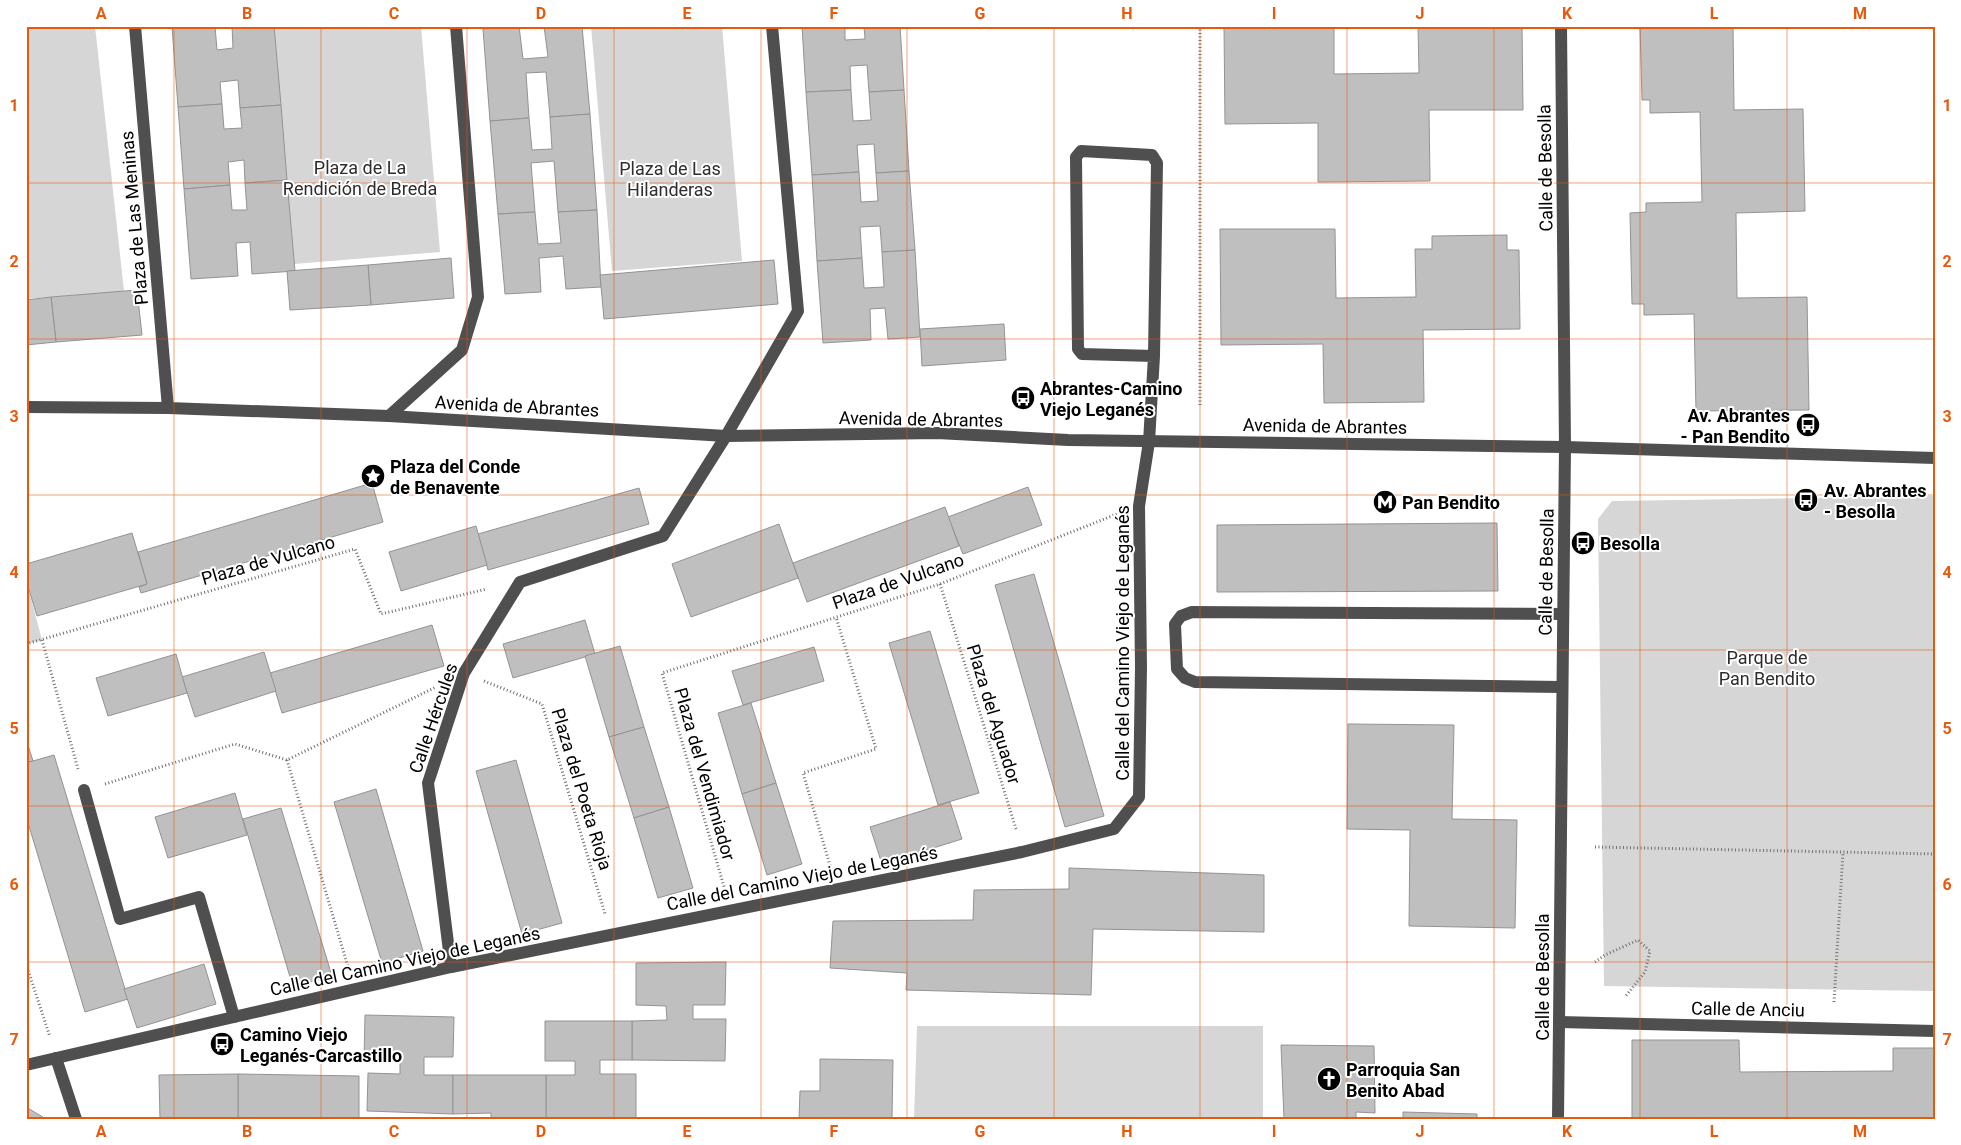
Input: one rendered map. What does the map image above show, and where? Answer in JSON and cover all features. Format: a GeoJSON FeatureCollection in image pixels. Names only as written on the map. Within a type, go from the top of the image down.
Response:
{"type":"FeatureCollection","features":[{"type":"Feature","properties":{"kind":"street","name":"Plaza de Las Meninas"},"geometry":{"type":"LineString","coordinates":[[134,26],[168,408]]}},
{"type":"Feature","properties":{"kind":"street"},"geometry":{"type":"LineString","coordinates":[[389,416],[462,350],[478,297],[456,26]]}},
{"type":"Feature","properties":{"kind":"street"},"geometry":{"type":"LineString","coordinates":[[520,582],[663,536],[726,436],[798,311],[772,26]]}},
{"type":"Feature","properties":{"kind":"street","name":"Calle de Besolla"},"geometry":{"type":"LineString","coordinates":[[1558,1119],[1565,447],[1561,26]]}},
{"type":"Feature","properties":{"kind":"street","name":"Calle del Camino Viejo de Leganés"},"geometry":{"type":"LineString","coordinates":[[26,1065],[451,967],[1022,852],[1114,829],[1139,797],[1142,667],[1139,506],[1149,442],[1154,356],[1158,163],[1152,155],[1081,151],[1076,157],[1078,349],[1082,354],[1154,356]]}},
{"type":"Feature","properties":{"kind":"street","name":"Avenida de Abrantes"},"geometry":{"type":"LineString","coordinates":[[26,407],[168,408],[389,416],[726,436],[937,434],[1149,442],[1565,447],[1935,458]]}},
{"type":"Feature","properties":{"kind":"street","name":"Calle Hércules"},"geometry":{"type":"LineString","coordinates":[[451,967],[428,783],[464,673],[520,582]]}},
{"type":"Feature","properties":{"kind":"street"},"geometry":{"type":"LineString","coordinates":[[1562,687],[1195,682],[1185,678],[1177,669],[1175,624],[1181,616],[1192,612],[1563,614]]}},
{"type":"Feature","properties":{"kind":"street"},"geometry":{"type":"LineString","coordinates":[[84,790],[120,920],[199,897],[234,1017]]}},
{"type":"Feature","properties":{"kind":"street","name":"Calle de Anciu"},"geometry":{"type":"LineString","coordinates":[[1560,1022],[1935,1031]]}},
{"type":"Feature","properties":{"kind":"street"},"geometry":{"type":"LineString","coordinates":[[56,1058],[76,1119]]}},
{"type":"Feature","properties":{"kind":"path"},"geometry":{"type":"LineString","coordinates":[[1200,26],[1200,405]]}},
{"type":"Feature","properties":{"kind":"path","name":"Plaza de Vulcano"},"geometry":{"type":"LineString","coordinates":[[662,673],[940,584],[1139,506]]}},
{"type":"Feature","properties":{"kind":"path","name":"Plaza de Vulcano"},"geometry":{"type":"LineString","coordinates":[[42,640],[355,549],[381,614],[520,582]]}},
{"type":"Feature","properties":{"kind":"path","name":"Plaza del Aguador"},"geometry":{"type":"LineString","coordinates":[[940,584],[1022,852]]}},
{"type":"Feature","properties":{"kind":"path"},"geometry":{"type":"LineString","coordinates":[[836,617],[876,749],[803,773],[837,888]]}},
{"type":"Feature","properties":{"kind":"path"},"geometry":{"type":"LineString","coordinates":[[26,644],[42,640],[84,790],[235,744],[287,760],[464,673]]}},
{"type":"Feature","properties":{"kind":"path","name":"Plaza del Poeta Rioja"},"geometry":{"type":"LineString","coordinates":[[464,673],[542,704],[611,934]]}},
{"type":"Feature","properties":{"kind":"path","name":"Plaza del Vendimiador"},"geometry":{"type":"LineString","coordinates":[[662,673],[730,910]]}},
{"type":"Feature","properties":{"kind":"path"},"geometry":{"type":"LineString","coordinates":[[287,760],[354,989]]}},
{"type":"Feature","properties":{"kind":"path"},"geometry":{"type":"LineString","coordinates":[[1594,847],[1935,854]]}},
{"type":"Feature","properties":{"kind":"path"},"geometry":{"type":"LineString","coordinates":[[1834,1002],[1843,852]]}},
{"type":"Feature","properties":{"kind":"path"},"geometry":{"type":"LineString","coordinates":[[1595,962],[1605,955],[1638,940],[1650,951],[1645,972],[1625,996]]}},
{"type":"Feature","properties":{"kind":"path"},"geometry":{"type":"LineString","coordinates":[[26,964],[56,1058]]}},
{"type":"Feature","properties":{"kind":"green space"},"geometry":{"type":"Polygon","coordinates":[[[26,26],[95,26],[124,291],[26,299],[26,26]]]}},
{"type":"Feature","properties":{"kind":"green space","name":"Plaza de La Rendición de Breda"},"geometry":{"type":"Polygon","coordinates":[[[274,26],[421,26],[440,252],[294,264],[274,26]]]}},
{"type":"Feature","properties":{"kind":"green space","name":"Plaza de Las Hilanderas"},"geometry":{"type":"Polygon","coordinates":[[[591,26],[722,26],[742,261],[612,271],[591,26]]]}},
{"type":"Feature","properties":{"kind":"green space","name":"Parque de Pan Bendito"},"geometry":{"type":"Polygon","coordinates":[[[1935,496],[1935,991],[1604,986],[1598,519],[1612,501],[1935,496]]]}},
{"type":"Feature","properties":{"kind":"green space"},"geometry":{"type":"Polygon","coordinates":[[[26,580],[42,640],[26,644],[26,580]]]}},
{"type":"Feature","properties":{"kind":"green space"},"geometry":{"type":"Polygon","coordinates":[[[917,1026],[1263,1026],[1263,1119],[914,1119],[917,1026]]]}},
{"type":"Feature","properties":{"kind":"building"},"geometry":{"type":"Polygon","coordinates":[[[215,26],[217,50],[233,48],[232,26],[274,26],[281,105],[240,108],[238,80],[220,82],[222,104],[178,107],[172,27],[215,26]]]}},
{"type":"Feature","properties":{"kind":"building"},"geometry":{"type":"Polygon","coordinates":[[[483,26],[516,26],[483,29],[483,26]]]}},
{"type":"Feature","properties":{"kind":"building"},"geometry":{"type":"Polygon","coordinates":[[[519,26],[523,59],[548,57],[544,26],[582,26],[590,114],[550,117],[546,72],[526,73],[529,118],[490,121],[483,29],[519,26]]]}},
{"type":"Feature","properties":{"kind":"building"},"geometry":{"type":"Polygon","coordinates":[[[802,26],[845,26],[845,40],[865,39],[864,26],[900,26],[904,90],[869,92],[867,65],[850,66],[851,90],[806,92],[802,26]]]}},
{"type":"Feature","properties":{"kind":"building"},"geometry":{"type":"Polygon","coordinates":[[[1224,26],[1334,26],[1334,74],[1419,73],[1418,26],[1522,26],[1523,110],[1429,110],[1430,181],[1318,182],[1318,123],[1225,124],[1224,26]]]}},
{"type":"Feature","properties":{"kind":"building"},"geometry":{"type":"Polygon","coordinates":[[[1640,26],[1733,26],[1734,110],[1803,109],[1805,211],[1736,213],[1737,298],[1807,297],[1809,410],[1696,411],[1694,314],[1644,315],[1644,304],[1632,304],[1630,213],[1646,212],[1646,203],[1702,202],[1700,112],[1650,113],[1650,100],[1642,100],[1640,26]]]}},
{"type":"Feature","properties":{"kind":"building"},"geometry":{"type":"Polygon","coordinates":[[[851,90],[853,121],[871,120],[869,92],[904,90],[909,171],[876,173],[874,144],[857,145],[859,172],[812,175],[806,92],[851,90]]]}},
{"type":"Feature","properties":{"kind":"building"},"geometry":{"type":"Polygon","coordinates":[[[222,104],[224,129],[242,128],[240,108],[281,105],[287,180],[245,183],[244,160],[228,162],[230,185],[184,189],[178,107],[222,104]]]}},
{"type":"Feature","properties":{"kind":"building"},"geometry":{"type":"Polygon","coordinates":[[[590,114],[597,210],[558,212],[554,161],[531,163],[535,212],[498,214],[490,121],[529,118],[532,150],[552,149],[550,117],[590,114]]]}},
{"type":"Feature","properties":{"kind":"building"},"geometry":{"type":"Polygon","coordinates":[[[909,171],[915,250],[882,252],[880,226],[860,227],[862,258],[817,261],[812,175],[859,172],[861,202],[878,201],[876,173],[909,171]]]}},
{"type":"Feature","properties":{"kind":"building"},"geometry":{"type":"Polygon","coordinates":[[[287,180],[295,271],[252,274],[250,242],[236,243],[238,276],[191,279],[184,189],[230,185],[232,210],[247,210],[245,183],[287,180]]]}},
{"type":"Feature","properties":{"kind":"building"},"geometry":{"type":"Polygon","coordinates":[[[597,210],[601,287],[566,289],[563,256],[539,258],[541,292],[505,294],[498,214],[535,212],[538,244],[561,243],[558,212],[597,210]]]}},
{"type":"Feature","properties":{"kind":"building"},"geometry":{"type":"Polygon","coordinates":[[[1220,229],[1335,229],[1336,298],[1416,297],[1415,249],[1432,249],[1432,236],[1507,235],[1507,250],[1519,250],[1520,329],[1423,330],[1424,402],[1324,403],[1323,344],[1221,345],[1220,229]]]}},
{"type":"Feature","properties":{"kind":"building"},"geometry":{"type":"Polygon","coordinates":[[[915,250],[920,337],[888,339],[885,308],[870,309],[871,340],[823,343],[817,261],[862,258],[864,288],[884,287],[882,252],[915,250]]]}},
{"type":"Feature","properties":{"kind":"building"},"geometry":{"type":"Polygon","coordinates":[[[451,258],[454,298],[371,305],[368,265],[451,258]]]}},
{"type":"Feature","properties":{"kind":"building"},"geometry":{"type":"Polygon","coordinates":[[[774,260],[778,304],[604,319],[600,275],[774,260]]]}},
{"type":"Feature","properties":{"kind":"building"},"geometry":{"type":"Polygon","coordinates":[[[368,265],[371,305],[290,310],[287,271],[368,265]]]}},
{"type":"Feature","properties":{"kind":"building"},"geometry":{"type":"Polygon","coordinates":[[[137,290],[142,335],[56,342],[51,297],[137,290]]]}},
{"type":"Feature","properties":{"kind":"building"},"geometry":{"type":"Polygon","coordinates":[[[51,297],[56,342],[26,345],[26,300],[51,297]]]}},
{"type":"Feature","properties":{"kind":"building"},"geometry":{"type":"Polygon","coordinates":[[[1004,324],[1006,360],[922,366],[920,329],[1004,324]]]}},
{"type":"Feature","properties":{"kind":"building"},"geometry":{"type":"Polygon","coordinates":[[[372,483],[383,522],[141,593],[139,587],[147,584],[138,552],[372,483]]]}},
{"type":"Feature","properties":{"kind":"building"},"geometry":{"type":"Polygon","coordinates":[[[1028,487],[1042,525],[963,554],[948,517],[1028,487]]]}},
{"type":"Feature","properties":{"kind":"building"},"geometry":{"type":"Polygon","coordinates":[[[639,488],[649,524],[488,570],[478,534],[639,488]]]}},
{"type":"Feature","properties":{"kind":"building"},"geometry":{"type":"Polygon","coordinates":[[[945,507],[959,546],[807,602],[793,563],[945,507]]]}},
{"type":"Feature","properties":{"kind":"building"},"geometry":{"type":"Polygon","coordinates":[[[1497,523],[1498,591],[1217,592],[1217,525],[1497,523]]]}},
{"type":"Feature","properties":{"kind":"building"},"geometry":{"type":"Polygon","coordinates":[[[779,524],[798,578],[691,617],[672,564],[779,524]]]}},
{"type":"Feature","properties":{"kind":"building"},"geometry":{"type":"Polygon","coordinates":[[[476,526],[487,565],[401,591],[389,552],[476,526]]]}},
{"type":"Feature","properties":{"kind":"building"},"geometry":{"type":"Polygon","coordinates":[[[132,533],[147,584],[37,616],[26,580],[26,564],[132,533]]]}},
{"type":"Feature","properties":{"kind":"building"},"geometry":{"type":"Polygon","coordinates":[[[1034,574],[1104,816],[1065,827],[995,585],[1034,574]]]}},
{"type":"Feature","properties":{"kind":"building"},"geometry":{"type":"Polygon","coordinates":[[[585,620],[595,654],[513,678],[503,644],[585,620]]]}},
{"type":"Feature","properties":{"kind":"building"},"geometry":{"type":"Polygon","coordinates":[[[432,625],[444,666],[282,713],[270,673],[432,625]]]}},
{"type":"Feature","properties":{"kind":"building"},"geometry":{"type":"Polygon","coordinates":[[[930,631],[979,793],[938,805],[889,643],[930,631]]]}},
{"type":"Feature","properties":{"kind":"building"},"geometry":{"type":"Polygon","coordinates":[[[620,646],[644,727],[609,737],[585,656],[620,646]]]}},
{"type":"Feature","properties":{"kind":"building"},"geometry":{"type":"Polygon","coordinates":[[[814,647],[824,681],[743,705],[732,671],[814,647]]]}},
{"type":"Feature","properties":{"kind":"building"},"geometry":{"type":"Polygon","coordinates":[[[264,652],[276,691],[195,717],[182,677],[264,652]]]}},
{"type":"Feature","properties":{"kind":"building"},"geometry":{"type":"Polygon","coordinates":[[[176,654],[187,693],[108,716],[96,678],[176,654]]]}},
{"type":"Feature","properties":{"kind":"building"},"geometry":{"type":"Polygon","coordinates":[[[751,703],[776,783],[742,794],[718,713],[751,703]]]}},
{"type":"Feature","properties":{"kind":"building"},"geometry":{"type":"Polygon","coordinates":[[[1348,724],[1454,725],[1452,819],[1517,820],[1515,928],[1409,926],[1410,830],[1347,829],[1348,724]]]}},
{"type":"Feature","properties":{"kind":"building"},"geometry":{"type":"Polygon","coordinates":[[[644,727],[669,807],[634,818],[609,737],[644,727]]]}},
{"type":"Feature","properties":{"kind":"building"},"geometry":{"type":"Polygon","coordinates":[[[26,739],[33,761],[26,763],[26,739]]]}},
{"type":"Feature","properties":{"kind":"building"},"geometry":{"type":"Polygon","coordinates":[[[54,755],[128,999],[85,1012],[26,816],[26,763],[54,755]]]}},
{"type":"Feature","properties":{"kind":"building"},"geometry":{"type":"Polygon","coordinates":[[[516,760],[562,923],[522,934],[476,771],[516,760]]]}},
{"type":"Feature","properties":{"kind":"building"},"geometry":{"type":"Polygon","coordinates":[[[776,783],[802,864],[767,875],[742,794],[776,783]]]}},
{"type":"Feature","properties":{"kind":"building"},"geometry":{"type":"Polygon","coordinates":[[[376,789],[423,951],[382,963],[334,802],[376,789]]]}},
{"type":"Feature","properties":{"kind":"building"},"geometry":{"type":"Polygon","coordinates":[[[235,793],[247,835],[168,858],[155,817],[235,793]]]}},
{"type":"Feature","properties":{"kind":"building"},"geometry":{"type":"Polygon","coordinates":[[[950,802],[962,839],[882,864],[870,827],[950,802]]]}},
{"type":"Feature","properties":{"kind":"building"},"geometry":{"type":"Polygon","coordinates":[[[669,807],[693,888],[658,898],[634,818],[669,807]]]}},
{"type":"Feature","properties":{"kind":"building"},"geometry":{"type":"Polygon","coordinates":[[[281,808],[332,976],[293,987],[243,819],[281,808]]]}},
{"type":"Feature","properties":{"kind":"building"},"geometry":{"type":"Polygon","coordinates":[[[1069,868],[1264,875],[1264,932],[1093,929],[1091,995],[906,990],[907,973],[830,968],[833,921],[973,920],[974,890],[1069,889],[1069,868]]]}},
{"type":"Feature","properties":{"kind":"building"},"geometry":{"type":"Polygon","coordinates":[[[726,962],[725,1005],[693,1005],[693,1019],[726,1019],[725,1061],[632,1060],[632,1021],[667,1020],[666,1006],[636,1005],[636,963],[726,962]]]}},
{"type":"Feature","properties":{"kind":"building"},"geometry":{"type":"Polygon","coordinates":[[[204,964],[216,1004],[137,1028],[124,989],[204,964]]]}},
{"type":"Feature","properties":{"kind":"building"},"geometry":{"type":"Polygon","coordinates":[[[365,1015],[454,1017],[453,1057],[424,1057],[424,1075],[453,1075],[453,1114],[367,1111],[368,1073],[400,1074],[400,1060],[364,1059],[365,1015]]]}},
{"type":"Feature","properties":{"kind":"building"},"geometry":{"type":"Polygon","coordinates":[[[545,1021],[632,1021],[632,1060],[600,1060],[600,1074],[636,1074],[636,1119],[546,1119],[546,1075],[575,1075],[575,1061],[545,1061],[545,1021]]]}},
{"type":"Feature","properties":{"kind":"building"},"geometry":{"type":"Polygon","coordinates":[[[1632,1040],[1739,1040],[1740,1072],[1893,1071],[1893,1048],[1935,1048],[1935,1119],[1632,1119],[1632,1040]]]}},
{"type":"Feature","properties":{"kind":"building","name":"Parroquia San Benito Abad"},"geometry":{"type":"Polygon","coordinates":[[[1281,1045],[1374,1046],[1375,1113],[1356,1112],[1356,1119],[1284,1119],[1281,1045]]]}},
{"type":"Feature","properties":{"kind":"building"},"geometry":{"type":"Polygon","coordinates":[[[820,1059],[893,1060],[892,1119],[799,1119],[800,1091],[820,1091],[820,1059]]]}},
{"type":"Feature","properties":{"kind":"building"},"geometry":{"type":"Polygon","coordinates":[[[238,1074],[359,1076],[359,1119],[238,1119],[238,1074]]]}},
{"type":"Feature","properties":{"kind":"building"},"geometry":{"type":"Polygon","coordinates":[[[238,1074],[238,1119],[160,1119],[159,1075],[238,1074]]]}},
{"type":"Feature","properties":{"kind":"building"},"geometry":{"type":"Polygon","coordinates":[[[453,1075],[546,1075],[546,1119],[491,1119],[491,1113],[453,1114],[453,1075]]]}},
{"type":"Feature","properties":{"kind":"building"},"geometry":{"type":"Polygon","coordinates":[[[26,1107],[46,1119],[26,1119],[26,1107]]]}},
{"type":"Feature","properties":{"kind":"building","name":"Parroquia San Benito Abad"},"geometry":{"type":"Polygon","coordinates":[[[1403,1112],[1477,1114],[1477,1119],[1403,1119],[1403,1112]]]}},
{"type":"Feature","properties":{"kind":"place","name":"Abrantes-Camino Viejo Leganés"},"geometry":{"type":"Point","coordinates":[1023,398]}},
{"type":"Feature","properties":{"kind":"place","name":"Av. Abrantes - Pan Bendito"},"geometry":{"type":"Point","coordinates":[1808,425]}},
{"type":"Feature","properties":{"kind":"place","name":"Plaza del Conde de Benavente"},"geometry":{"type":"Point","coordinates":[373,476]}},
{"type":"Feature","properties":{"kind":"place","name":"Av. Abrantes - Besolla"},"geometry":{"type":"Point","coordinates":[1806,500]}},
{"type":"Feature","properties":{"kind":"place","name":"Pan Bendito"},"geometry":{"type":"Point","coordinates":[1385,502]}},
{"type":"Feature","properties":{"kind":"place","name":"Besolla"},"geometry":{"type":"Point","coordinates":[1583,543]}},
{"type":"Feature","properties":{"kind":"place","name":"Camino Viejo Leganés-Carcastillo"},"geometry":{"type":"Point","coordinates":[222,1044]}},
{"type":"Feature","properties":{"kind":"place","name":"Parroquia San Benito Abad"},"geometry":{"type":"Point","coordinates":[1329,1079]}}]}
